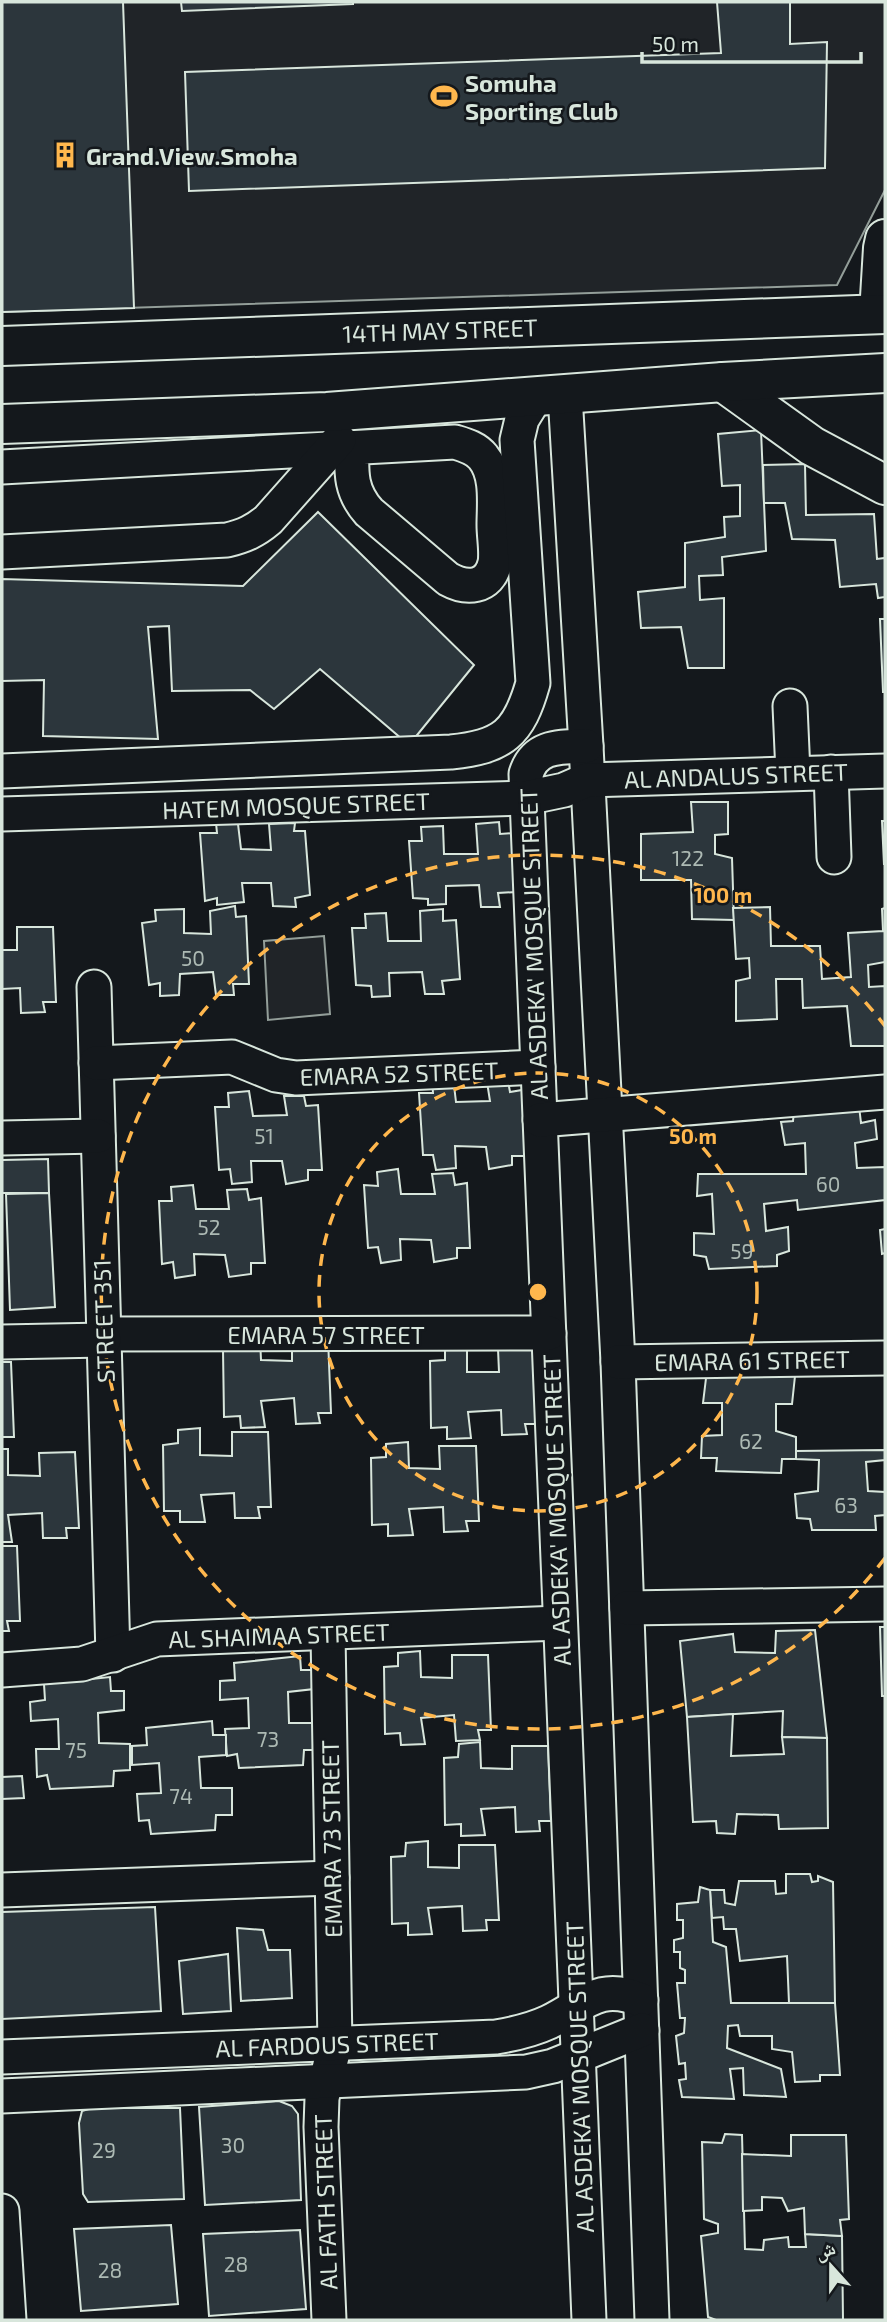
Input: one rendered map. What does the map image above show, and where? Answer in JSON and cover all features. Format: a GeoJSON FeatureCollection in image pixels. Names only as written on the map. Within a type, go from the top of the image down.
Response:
{"type":"FeatureCollection","features":[{"type":"Feature","properties":{"kind":"main road","name":"14TH MAY STREET"},"geometry":{"type":"LineString","coordinates":[[2,346],[882,314],[885,239]]}},
{"type":"Feature","properties":{"kind":"main road"},"geometry":{"type":"LineString","coordinates":[[2,424],[367,409],[723,382],[885,373]]}},
{"type":"Feature","properties":{"kind":"main road"},"geometry":{"type":"LineString","coordinates":[[723,382],[812,446],[885,485]]}},
{"type":"Feature","properties":{"kind":"street"},"geometry":{"type":"LineString","coordinates":[[550,396],[586,746],[618,1362],[652,2320]]}},
{"type":"Feature","properties":{"kind":"street"},"geometry":{"type":"LineString","coordinates":[[2,771],[451,752],[481,749],[506,735],[525,711],[533,683],[517,440],[523,419],[550,396]]}},
{"type":"Feature","properties":{"kind":"street"},"geometry":{"type":"LineString","coordinates":[[2,552],[242,537],[268,520],[342,448],[367,409]]}},
{"type":"Feature","properties":{"kind":"street"},"geometry":{"type":"LineString","coordinates":[[2,467],[342,448],[455,442],[470,446],[483,457],[491,470],[494,486],[495,564],[488,577],[476,586],[461,586],[448,579],[369,512],[353,489],[342,448]]}},
{"type":"Feature","properties":{"kind":"street"},"geometry":{"type":"LineString","coordinates":[[790,706],[793,773]]}},
{"type":"Feature","properties":{"kind":"street","name":"AL ASDEKA' MOSQUE STREET"},"geometry":{"type":"LineString","coordinates":[[586,746],[551,748],[534,757],[526,774],[526,797],[589,2320]]}},
{"type":"Feature","properties":{"kind":"street","name":"AL ANDALUS STREET"},"geometry":{"type":"LineString","coordinates":[[587,780],[885,771]]}},
{"type":"Feature","properties":{"kind":"street"},"geometry":{"type":"LineString","coordinates":[[831,772],[834,857]]}},
{"type":"Feature","properties":{"kind":"street","name":"HATEM MOSQUE STREET"},"geometry":{"type":"LineString","coordinates":[[2,814],[526,797],[564,790],[587,780]]}},
{"type":"Feature","properties":{"kind":"street","name":"STREET 351"},"geometry":{"type":"LineString","coordinates":[[94,987],[113,1655]]}},
{"type":"Feature","properties":{"kind":"street","name":"EMARA 52 STREET"},"geometry":{"type":"LineString","coordinates":[[96,1063],[232,1057],[276,1075],[296,1078],[538,1067]]}},
{"type":"Feature","properties":{"kind":"street"},"geometry":{"type":"LineString","coordinates":[[540,1121],[885,1092]]}},
{"type":"Feature","properties":{"kind":"street"},"geometry":{"type":"LineString","coordinates":[[2,1138],[98,1136]]}},
{"type":"Feature","properties":{"kind":"street","name":"EMARA 57 STREET"},"geometry":{"type":"LineString","coordinates":[[2,1342],[104,1337],[549,1334]]}},
{"type":"Feature","properties":{"kind":"street","name":"EMARA 61 STREET"},"geometry":{"type":"LineString","coordinates":[[618,1362],[885,1358]]}},
{"type":"Feature","properties":{"kind":"street"},"geometry":{"type":"LineString","coordinates":[[627,1608],[885,1604]]}},
{"type":"Feature","properties":{"kind":"street","name":"AL SHAIMAA STREET"},"geometry":{"type":"LineString","coordinates":[[2,1670],[66,1666],[113,1655],[126,1648],[157,1639],[561,1623]]}},
{"type":"Feature","properties":{"kind":"street","name":"EMARA 73 STREET"},"geometry":{"type":"LineString","coordinates":[[328,1634],[335,2044]]}},
{"type":"Feature","properties":{"kind":"street"},"geometry":{"type":"LineString","coordinates":[[2,1890],[332,1878]]}},
{"type":"Feature","properties":{"kind":"street","name":"AL FARDOUS STREET"},"geometry":{"type":"LineString","coordinates":[[2,2057],[496,2037],[524,2032],[551,2021],[591,1997],[609,1993],[627,1994],[642,2015],[578,2056],[553,2066],[513,2073],[2,2096]]}},
{"type":"Feature","properties":{"kind":"street","name":"AL FATH STREET"},"geometry":{"type":"LineString","coordinates":[[329,2320],[321,2127],[326,2082],[335,2044]]}},
{"type":"Feature","properties":{"kind":"street"},"geometry":{"type":"LineString","coordinates":[[2,2211],[9,2320]]}},
{"type":"Feature","properties":{"kind":"shaded area","name":"Somuha Sporting Club"},"geometry":{"type":"Polygon","coordinates":[[[2,2],[885,2],[885,190],[837,285],[2,312],[2,2]]]}},
{"type":"Feature","properties":{"kind":"shaded area"},"geometry":{"type":"Polygon","coordinates":[[[324,936],[330,1014],[268,1020],[264,941],[324,936]]]}},
{"type":"Feature","properties":{"kind":"building","name":"Grand.View.Smoha"},"geometry":{"type":"Polygon","coordinates":[[[2,2],[123,2],[134,308],[2,312],[2,2]]]}},
{"type":"Feature","properties":{"kind":"building"},"geometry":{"type":"Polygon","coordinates":[[[181,2],[353,2],[353,4],[182,11],[181,2]]]}},
{"type":"Feature","properties":{"kind":"building"},"geometry":{"type":"Polygon","coordinates":[[[717,2],[790,2],[790,44],[827,42],[825,168],[189,191],[185,72],[721,53],[717,2]]]}},
{"type":"Feature","properties":{"kind":"building"},"geometry":{"type":"Polygon","coordinates":[[[761,430],[766,551],[722,557],[723,575],[699,576],[700,600],[724,598],[724,668],[688,668],[681,627],[641,628],[638,592],[685,587],[685,543],[725,537],[724,517],[740,516],[740,485],[722,486],[718,434],[761,430]]]}},
{"type":"Feature","properties":{"kind":"building"},"geometry":{"type":"Polygon","coordinates":[[[805,464],[806,515],[874,514],[877,559],[885,558],[885,597],[878,598],[876,584],[840,587],[835,540],[792,539],[785,503],[764,503],[763,465],[805,464]]]}},
{"type":"Feature","properties":{"kind":"building"},"geometry":{"type":"Polygon","coordinates":[[[318,512],[474,665],[409,745],[320,669],[274,709],[250,690],[172,691],[169,626],[148,627],[158,739],[43,736],[44,680],[2,681],[2,579],[243,586],[318,512]]]}},
{"type":"Feature","properties":{"kind":"building"},"geometry":{"type":"Polygon","coordinates":[[[880,619],[885,619],[885,692],[883,692],[880,619]]]}},
{"type":"Feature","properties":{"kind":"building"},"geometry":{"type":"Polygon","coordinates":[[[691,802],[728,802],[728,834],[715,835],[715,854],[732,858],[734,920],[692,919],[691,880],[641,880],[641,834],[693,832],[691,802]]]}},
{"type":"Feature","properties":{"kind":"building"},"geometry":{"type":"Polygon","coordinates":[[[882,821],[885,821],[884,865],[882,821]]]}},
{"type":"Feature","properties":{"kind":"building"},"geometry":{"type":"Polygon","coordinates":[[[499,822],[500,834],[513,833],[517,892],[498,893],[500,907],[481,907],[479,885],[446,886],[446,904],[428,905],[428,899],[413,898],[409,841],[422,841],[421,827],[443,826],[444,854],[478,854],[476,824],[499,822]]]}},
{"type":"Feature","properties":{"kind":"building"},"geometry":{"type":"Polygon","coordinates":[[[216,823],[238,824],[241,849],[271,850],[269,824],[295,823],[294,831],[305,831],[310,895],[295,898],[296,907],[273,906],[271,883],[242,883],[244,902],[217,905],[217,898],[205,901],[200,833],[217,833],[216,823]]]}},
{"type":"Feature","properties":{"kind":"building"},"geometry":{"type":"Polygon","coordinates":[[[235,906],[236,917],[246,916],[249,984],[233,984],[234,995],[216,995],[213,972],[180,974],[179,995],[160,996],[160,983],[149,985],[142,923],[156,921],[155,910],[184,909],[184,933],[211,934],[210,911],[235,906]]]}},
{"type":"Feature","properties":{"kind":"building"},"geometry":{"type":"Polygon","coordinates":[[[770,907],[771,946],[820,946],[822,979],[851,977],[848,933],[883,931],[882,909],[885,908],[885,962],[868,965],[869,987],[885,986],[885,1046],[851,1046],[847,1006],[803,1008],[802,979],[776,979],[777,1019],[736,1021],[736,981],[750,978],[749,958],[736,959],[733,908],[770,907]]]}},
{"type":"Feature","properties":{"kind":"building"},"geometry":{"type":"Polygon","coordinates":[[[443,909],[443,921],[456,920],[460,979],[442,981],[444,994],[425,994],[422,972],[389,973],[390,996],[372,997],[371,986],[356,985],[352,928],[366,928],[365,914],[386,913],[388,941],[421,941],[420,911],[443,909]]]}},
{"type":"Feature","properties":{"kind":"building"},"geometry":{"type":"Polygon","coordinates":[[[17,927],[53,927],[56,1002],[43,1002],[45,1012],[21,1013],[20,988],[2,989],[2,950],[17,950],[17,927]]]}},
{"type":"Feature","properties":{"kind":"building"},"geometry":{"type":"Polygon","coordinates":[[[453,1077],[456,1102],[490,1101],[487,1082],[508,1081],[510,1092],[522,1090],[525,1156],[512,1156],[512,1165],[489,1169],[486,1147],[455,1146],[456,1168],[436,1170],[433,1155],[423,1155],[419,1093],[433,1093],[432,1079],[453,1077]]]}},
{"type":"Feature","properties":{"kind":"building"},"geometry":{"type":"Polygon","coordinates":[[[249,1091],[253,1116],[287,1115],[284,1096],[304,1096],[306,1106],[318,1105],[322,1170],[308,1170],[308,1180],[286,1184],[282,1161],[251,1161],[252,1182],[232,1184],[230,1169],[219,1170],[215,1107],[229,1107],[228,1093],[249,1091]]]}},
{"type":"Feature","properties":{"kind":"building"},"geometry":{"type":"Polygon","coordinates":[[[859,1106],[861,1123],[875,1120],[877,1139],[855,1143],[857,1168],[885,1167],[885,1200],[798,1210],[797,1200],[764,1204],[766,1231],[788,1227],[789,1251],[777,1255],[777,1266],[709,1269],[706,1257],[694,1255],[694,1233],[714,1234],[712,1194],[697,1196],[698,1174],[806,1174],[805,1143],[785,1145],[781,1122],[793,1121],[794,1111],[859,1106]]]}},
{"type":"Feature","properties":{"kind":"building"},"geometry":{"type":"Polygon","coordinates":[[[48,1159],[49,1193],[2,1193],[2,1160],[48,1159]]]}},
{"type":"Feature","properties":{"kind":"building"},"geometry":{"type":"Polygon","coordinates":[[[398,1169],[401,1194],[435,1194],[432,1174],[453,1173],[455,1185],[467,1183],[470,1248],[457,1248],[457,1258],[434,1262],[431,1240],[400,1239],[401,1260],[381,1263],[378,1247],[368,1248],[364,1185],[378,1186],[377,1172],[398,1169]]]}},
{"type":"Feature","properties":{"kind":"building"},"geometry":{"type":"Polygon","coordinates":[[[193,1185],[196,1209],[229,1209],[227,1190],[247,1189],[249,1200],[261,1198],[265,1263],[251,1263],[251,1274],[229,1277],[225,1255],[194,1254],[195,1275],[175,1278],[173,1262],[162,1264],[159,1201],[172,1201],[171,1187],[193,1185]]]}},
{"type":"Feature","properties":{"kind":"building"},"geometry":{"type":"Polygon","coordinates":[[[49,1193],[55,1307],[10,1310],[6,1194],[49,1193]]]}},
{"type":"Feature","properties":{"kind":"building"},"geometry":{"type":"Polygon","coordinates":[[[885,1229],[885,1253],[882,1254],[880,1230],[885,1229]]]}},
{"type":"Feature","properties":{"kind":"building"},"geometry":{"type":"Polygon","coordinates":[[[260,1338],[261,1360],[292,1361],[292,1338],[328,1338],[331,1413],[318,1413],[320,1423],[296,1424],[294,1398],[261,1401],[265,1427],[241,1428],[240,1416],[224,1417],[223,1350],[260,1338]]]}},
{"type":"Feature","properties":{"kind":"building"},"geometry":{"type":"Polygon","coordinates":[[[467,1345],[467,1372],[499,1372],[498,1349],[535,1349],[538,1424],[525,1424],[527,1434],[502,1435],[501,1410],[468,1412],[471,1438],[447,1439],[447,1427],[431,1428],[430,1361],[445,1360],[445,1347],[467,1345]]]}},
{"type":"Feature","properties":{"kind":"building"},"geometry":{"type":"Polygon","coordinates":[[[2,1362],[11,1362],[14,1437],[2,1437],[2,1362]]]}},
{"type":"Feature","properties":{"kind":"building"},"geometry":{"type":"Polygon","coordinates":[[[707,1370],[795,1376],[792,1404],[776,1404],[776,1431],[796,1437],[796,1459],[782,1459],[781,1473],[716,1471],[717,1458],[701,1458],[702,1436],[722,1435],[722,1403],[703,1403],[707,1370]]]}},
{"type":"Feature","properties":{"kind":"building"},"geometry":{"type":"Polygon","coordinates":[[[200,1428],[200,1455],[232,1456],[232,1432],[268,1432],[271,1507],[258,1507],[260,1518],[235,1518],[234,1493],[201,1495],[205,1522],[180,1522],[180,1511],[164,1511],[163,1445],[178,1443],[178,1430],[200,1428]]]}},
{"type":"Feature","properties":{"kind":"building"},"geometry":{"type":"Polygon","coordinates":[[[408,1442],[409,1468],[440,1469],[439,1446],[476,1446],[479,1521],[466,1521],[468,1531],[444,1532],[443,1507],[409,1509],[413,1535],[388,1536],[388,1524],[372,1525],[371,1458],[386,1457],[386,1444],[408,1442]]]}},
{"type":"Feature","properties":{"kind":"building"},"geometry":{"type":"Polygon","coordinates":[[[2,1449],[8,1449],[8,1475],[40,1476],[39,1453],[75,1452],[79,1528],[66,1528],[67,1538],[43,1538],[42,1513],[8,1515],[12,1542],[2,1542],[2,1449]]]}},
{"type":"Feature","properties":{"kind":"building"},"geometry":{"type":"Polygon","coordinates":[[[885,1450],[885,1460],[866,1462],[868,1491],[885,1492],[885,1515],[875,1516],[876,1530],[812,1530],[810,1519],[797,1518],[795,1494],[818,1491],[819,1460],[796,1459],[796,1451],[885,1450]]]}},
{"type":"Feature","properties":{"kind":"building"},"geometry":{"type":"Polygon","coordinates":[[[2,1546],[17,1546],[20,1621],[7,1621],[9,1631],[2,1631],[2,1546]]]}},
{"type":"Feature","properties":{"kind":"building"},"geometry":{"type":"Polygon","coordinates":[[[880,1627],[885,1627],[885,1696],[882,1696],[880,1627]]]}},
{"type":"Feature","properties":{"kind":"building"},"geometry":{"type":"Polygon","coordinates":[[[815,1630],[827,1738],[782,1737],[783,1711],[687,1717],[680,1641],[733,1634],[735,1652],[775,1653],[776,1631],[815,1630]]]}},
{"type":"Feature","properties":{"kind":"building"},"geometry":{"type":"Polygon","coordinates":[[[420,1651],[421,1677],[452,1678],[452,1655],[488,1655],[491,1730],[478,1730],[480,1740],[456,1741],[454,1715],[421,1718],[425,1744],[401,1745],[400,1733],[385,1734],[384,1667],[398,1666],[398,1653],[420,1651]]]}},
{"type":"Feature","properties":{"kind":"building"},"geometry":{"type":"Polygon","coordinates":[[[300,1656],[301,1670],[314,1670],[314,1689],[288,1692],[289,1723],[320,1723],[320,1750],[304,1750],[303,1765],[239,1768],[237,1754],[227,1756],[225,1729],[249,1728],[248,1698],[220,1700],[220,1681],[235,1680],[234,1663],[300,1656]]]}},
{"type":"Feature","properties":{"kind":"building"},"geometry":{"type":"Polygon","coordinates":[[[110,1677],[111,1691],[124,1691],[124,1710],[98,1713],[99,1743],[130,1744],[130,1770],[114,1771],[113,1786],[50,1789],[47,1775],[37,1777],[36,1749],[59,1749],[58,1719],[31,1721],[30,1702],[45,1700],[44,1684],[110,1677]]]}},
{"type":"Feature","properties":{"kind":"building"},"geometry":{"type":"Polygon","coordinates":[[[733,1714],[731,1756],[784,1754],[782,1737],[827,1738],[828,1828],[779,1829],[778,1815],[737,1814],[735,1834],[717,1833],[716,1821],[693,1822],[687,1717],[733,1714]]]}},
{"type":"Feature","properties":{"kind":"building"},"geometry":{"type":"Polygon","coordinates":[[[212,1721],[213,1735],[226,1735],[226,1755],[199,1757],[201,1788],[232,1788],[232,1815],[216,1815],[215,1830],[151,1834],[149,1820],[139,1821],[137,1794],[161,1793],[159,1763],[132,1765],[132,1746],[147,1745],[146,1728],[212,1721]]]}},
{"type":"Feature","properties":{"kind":"building"},"geometry":{"type":"Polygon","coordinates":[[[480,1742],[481,1768],[512,1769],[512,1746],[548,1746],[551,1821],[539,1821],[540,1831],[516,1832],[515,1807],[481,1809],[485,1835],[461,1836],[461,1824],[445,1825],[444,1758],[458,1757],[459,1744],[480,1742]]]}},
{"type":"Feature","properties":{"kind":"building"},"geometry":{"type":"Polygon","coordinates":[[[22,1776],[24,1798],[2,1799],[2,1777],[22,1776]]]}},
{"type":"Feature","properties":{"kind":"building"},"geometry":{"type":"Polygon","coordinates":[[[428,1841],[428,1867],[459,1868],[459,1845],[495,1845],[499,1920],[486,1920],[487,1930],[463,1931],[462,1906],[428,1908],[432,1934],[408,1935],[408,1923],[392,1924],[391,1857],[405,1856],[406,1843],[428,1841]]]}},
{"type":"Feature","properties":{"kind":"building"},"geometry":{"type":"Polygon","coordinates":[[[786,1874],[810,1874],[812,1882],[818,1881],[818,1876],[833,1882],[835,2003],[789,2003],[787,1956],[740,1961],[736,1929],[724,1929],[723,1917],[712,1918],[710,1890],[724,1890],[725,1903],[735,1905],[739,1881],[775,1881],[776,1894],[786,1893],[786,1874]]]}},
{"type":"Feature","properties":{"kind":"building"},"geometry":{"type":"Polygon","coordinates":[[[700,1887],[710,1890],[713,1942],[726,1947],[731,2003],[835,2003],[840,2075],[820,2075],[820,2081],[795,2082],[792,2052],[772,2049],[772,2036],[740,2036],[738,2025],[728,2026],[727,2048],[781,2069],[786,2097],[744,2095],[743,2068],[730,2069],[734,2099],[682,2097],[679,2080],[686,2079],[685,2063],[679,2064],[676,2036],[684,2033],[685,2018],[680,2018],[677,1983],[685,1983],[685,1970],[680,1968],[680,1952],[674,1952],[674,1940],[683,1938],[683,1920],[677,1920],[677,1904],[698,1902],[700,1887]]]}},
{"type":"Feature","properties":{"kind":"building"},"geometry":{"type":"Polygon","coordinates":[[[155,1907],[161,2011],[2,2019],[2,1912],[155,1907]]]}},
{"type":"Feature","properties":{"kind":"building"},"geometry":{"type":"Polygon","coordinates":[[[237,1928],[263,1930],[268,1950],[290,1950],[292,1998],[241,2001],[237,1928]]]}},
{"type":"Feature","properties":{"kind":"building"},"geometry":{"type":"Polygon","coordinates":[[[228,1954],[231,2011],[183,2014],[179,1961],[228,1954]]]}},
{"type":"Feature","properties":{"kind":"building"},"geometry":{"type":"Polygon","coordinates":[[[279,2101],[292,2106],[298,2114],[301,2200],[205,2205],[199,2107],[279,2101]]]}},
{"type":"Feature","properties":{"kind":"building"},"geometry":{"type":"Polygon","coordinates":[[[92,2108],[180,2108],[184,2199],[88,2202],[83,2194],[79,2123],[82,2111],[92,2108]]]}},
{"type":"Feature","properties":{"kind":"building"},"geometry":{"type":"Polygon","coordinates":[[[725,2134],[742,2135],[745,2249],[763,2250],[764,2240],[788,2237],[789,2247],[806,2247],[805,2234],[842,2236],[843,2320],[716,2320],[708,2317],[701,2236],[718,2233],[718,2224],[704,2219],[702,2142],[722,2143],[725,2134]]]}},
{"type":"Feature","properties":{"kind":"building"},"geometry":{"type":"Polygon","coordinates":[[[791,2135],[846,2135],[849,2219],[840,2220],[842,2236],[805,2234],[804,2208],[788,2211],[782,2198],[762,2197],[762,2210],[743,2211],[742,2154],[791,2156],[791,2135]]]}},
{"type":"Feature","properties":{"kind":"building"},"geometry":{"type":"Polygon","coordinates":[[[171,2225],[178,2304],[81,2311],[74,2229],[171,2225]]]}},
{"type":"Feature","properties":{"kind":"building"},"geometry":{"type":"Polygon","coordinates":[[[300,2230],[306,2309],[209,2316],[203,2234],[300,2230]]]}},
{"type":"Feature","properties":{"kind":"place","name":"Somuha Sporting Club"},"geometry":{"type":"Point","coordinates":[444,96]}},
{"type":"Feature","properties":{"kind":"place","name":"Grand.View.Smoha"},"geometry":{"type":"Point","coordinates":[65,155]}}]}
